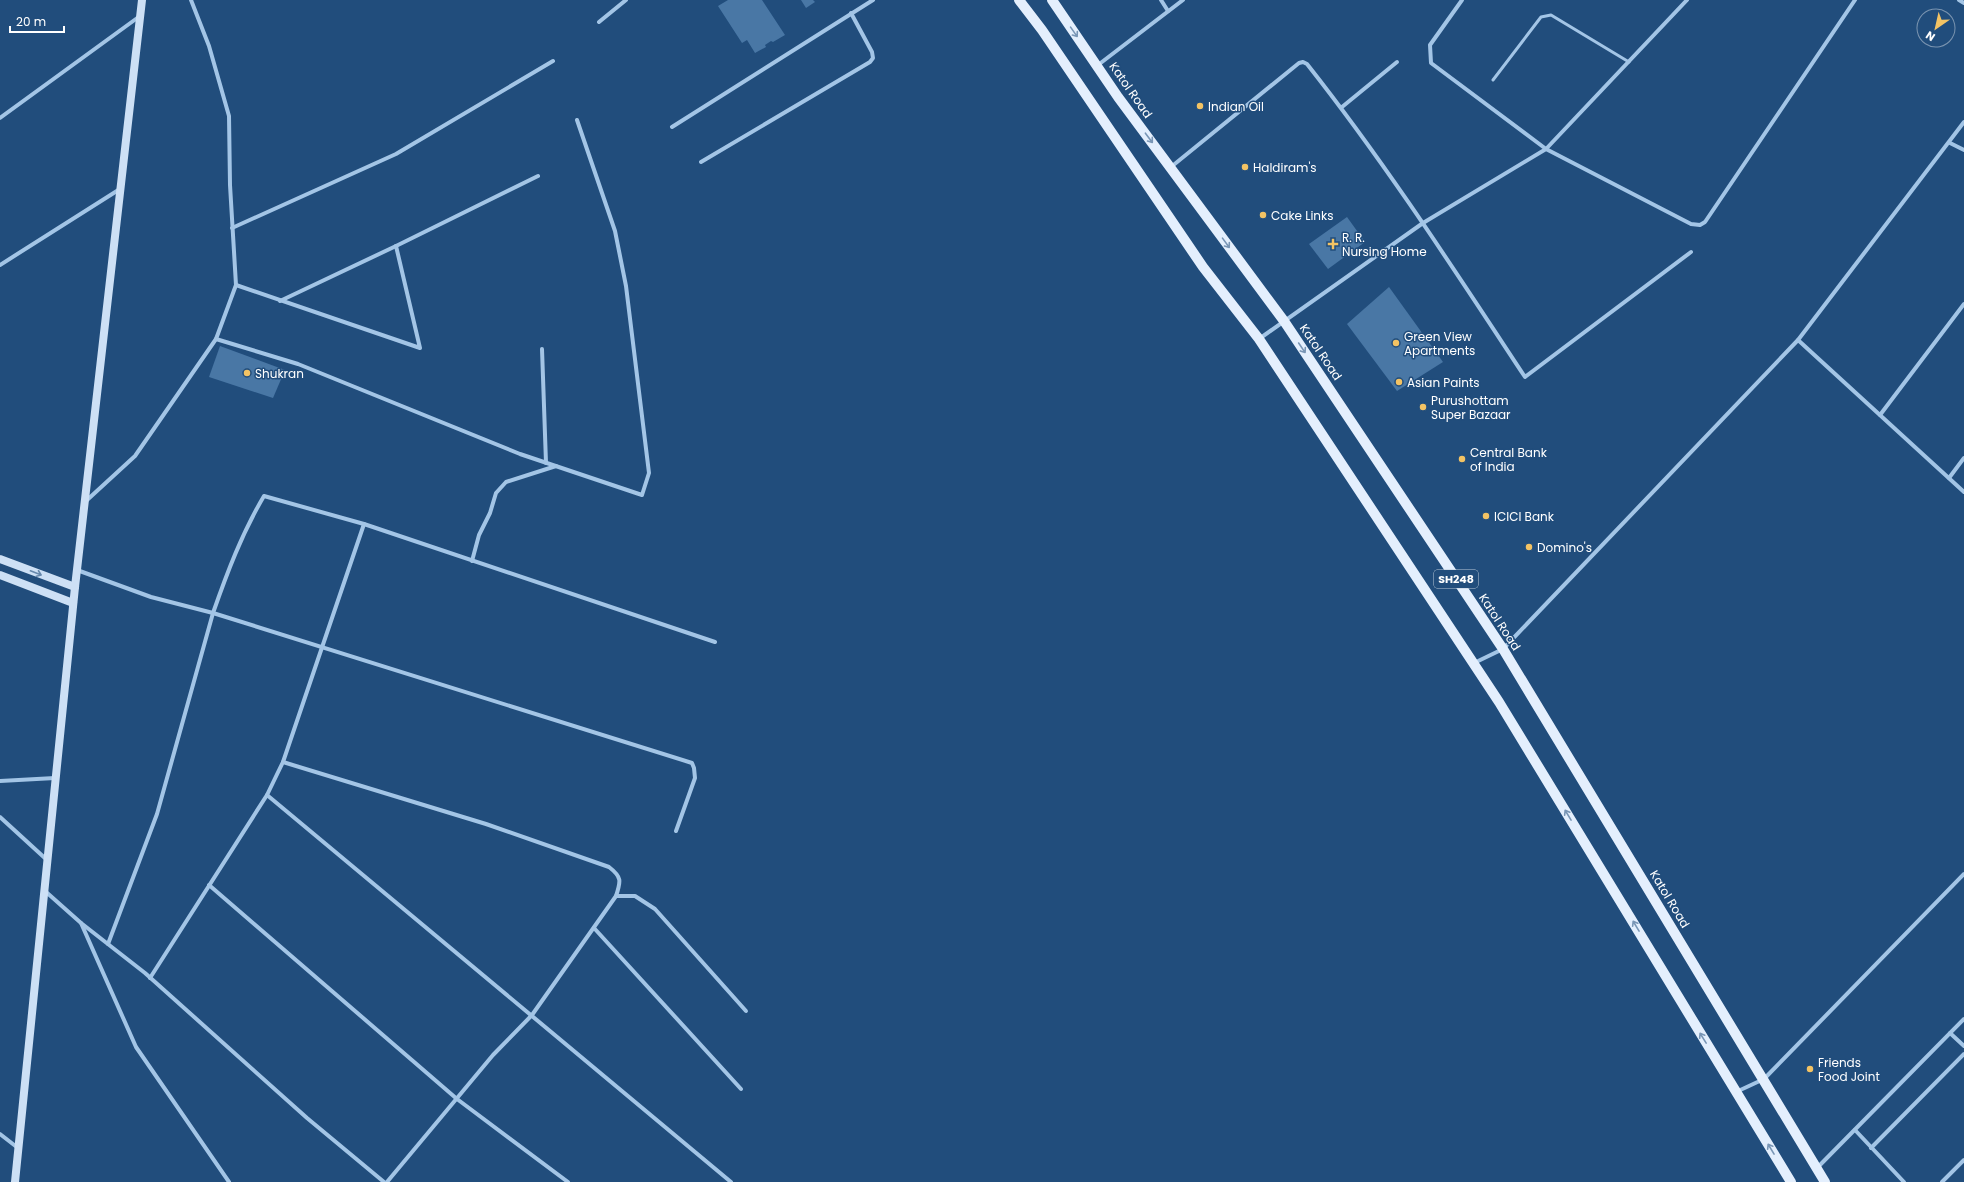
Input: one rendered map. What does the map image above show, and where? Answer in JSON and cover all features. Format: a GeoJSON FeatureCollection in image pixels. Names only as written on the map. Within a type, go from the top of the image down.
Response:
{"type":"FeatureCollection","features":[{"type":"Feature","properties":{"kind":"main road","name":"SH248"},"geometry":{"type":"LineString","coordinates":[[1019,0],[1042,30],[1203,268],[1259,339],[1507,715],[1791,1182]]}},
{"type":"Feature","properties":{"kind":"main road","name":"Katol Road"},"geometry":{"type":"LineString","coordinates":[[1052,0],[1118,97],[1284,321],[1503,649],[1825,1182]]}},
{"type":"Feature","properties":{"kind":"street"},"geometry":{"type":"LineString","coordinates":[[14,1182],[73,603],[142,0]]}},
{"type":"Feature","properties":{"kind":"street"},"geometry":{"type":"LineString","coordinates":[[84,503],[134,456],[216,339],[236,285],[232,228],[228,116],[210,46],[191,0]]}},
{"type":"Feature","properties":{"kind":"street"},"geometry":{"type":"LineString","coordinates":[[599,22],[626,0]]}},
{"type":"Feature","properties":{"kind":"street"},"geometry":{"type":"LineString","coordinates":[[672,127],[873,0]]}},
{"type":"Feature","properties":{"kind":"street"},"geometry":{"type":"LineString","coordinates":[[1161,0],[1168,11]]}},
{"type":"Feature","properties":{"kind":"street"},"geometry":{"type":"LineString","coordinates":[[1097,65],[1183,0]]}},
{"type":"Feature","properties":{"kind":"street"},"geometry":{"type":"LineString","coordinates":[[1462,0],[1430,45],[1431,63],[1546,149],[1691,224],[1700,225],[1705,222],[1855,0]]}},
{"type":"Feature","properties":{"kind":"street"},"geometry":{"type":"LineString","coordinates":[[1259,339],[1423,223],[1546,149],[1687,0]]}},
{"type":"Feature","properties":{"kind":"street"},"geometry":{"type":"LineString","coordinates":[[1959,0],[1964,3]]}},
{"type":"Feature","properties":{"kind":"street"},"geometry":{"type":"LineString","coordinates":[[701,162],[870,62],[873,58],[872,52],[851,14]]}},
{"type":"Feature","properties":{"kind":"street"},"geometry":{"type":"LineString","coordinates":[[0,118],[140,16]]}},
{"type":"Feature","properties":{"kind":"street"},"geometry":{"type":"LineString","coordinates":[[232,228],[396,154],[553,61]]}},
{"type":"Feature","properties":{"kind":"street"},"geometry":{"type":"LineString","coordinates":[[1171,167],[1299,63],[1303,62],[1307,64],[1342,107],[1423,223],[1525,377],[1691,252]]}},
{"type":"Feature","properties":{"kind":"street"},"geometry":{"type":"LineString","coordinates":[[1342,107],[1397,62]]}},
{"type":"Feature","properties":{"kind":"street"},"geometry":{"type":"LineString","coordinates":[[216,339],[298,364],[426,417],[546,463],[642,495],[648,474],[626,286],[615,231],[577,120]]}},
{"type":"Feature","properties":{"kind":"street"},"geometry":{"type":"LineString","coordinates":[[1473,663],[1503,649],[1798,340],[1950,143],[1964,122]]}},
{"type":"Feature","properties":{"kind":"street"},"geometry":{"type":"LineString","coordinates":[[1950,143],[1964,150]]}},
{"type":"Feature","properties":{"kind":"street"},"geometry":{"type":"LineString","coordinates":[[280,301],[538,176]]}},
{"type":"Feature","properties":{"kind":"street"},"geometry":{"type":"LineString","coordinates":[[0,265],[120,189]]}},
{"type":"Feature","properties":{"kind":"street"},"geometry":{"type":"LineString","coordinates":[[236,285],[420,348],[396,246]]}},
{"type":"Feature","properties":{"kind":"street"},"geometry":{"type":"LineString","coordinates":[[1880,415],[1964,304]]}},
{"type":"Feature","properties":{"kind":"street"},"geometry":{"type":"LineString","coordinates":[[1798,340],[1964,492]]}},
{"type":"Feature","properties":{"kind":"street"},"geometry":{"type":"LineString","coordinates":[[542,349],[546,463]]}},
{"type":"Feature","properties":{"kind":"street"},"geometry":{"type":"LineString","coordinates":[[1949,478],[1964,458]]}},
{"type":"Feature","properties":{"kind":"street"},"geometry":{"type":"LineString","coordinates":[[472,561],[479,535],[490,513],[496,494],[506,482],[556,466]]}},
{"type":"Feature","properties":{"kind":"street"},"geometry":{"type":"LineString","coordinates":[[108,944],[158,814],[213,613],[228,570],[250,520],[264,496],[364,524],[715,642]]}},
{"type":"Feature","properties":{"kind":"street"},"geometry":{"type":"LineString","coordinates":[[150,978],[267,795],[283,762],[321,646],[364,524]]}},
{"type":"Feature","properties":{"kind":"street"},"geometry":{"type":"LineString","coordinates":[[0,559],[75,587]]}},
{"type":"Feature","properties":{"kind":"street"},"geometry":{"type":"LineString","coordinates":[[77,570],[151,597],[213,613],[321,646],[692,764],[695,778],[676,831]]}},
{"type":"Feature","properties":{"kind":"street"},"geometry":{"type":"LineString","coordinates":[[0,575],[73,603]]}},
{"type":"Feature","properties":{"kind":"street"},"geometry":{"type":"LineString","coordinates":[[283,762],[486,824],[608,867],[616,873],[620,882],[616,896],[532,1016],[493,1055],[387,1182]]}},
{"type":"Feature","properties":{"kind":"street"},"geometry":{"type":"LineString","coordinates":[[0,781],[56,778]]}},
{"type":"Feature","properties":{"kind":"street"},"geometry":{"type":"LineString","coordinates":[[267,795],[731,1182]]}},
{"type":"Feature","properties":{"kind":"street"},"geometry":{"type":"LineString","coordinates":[[0,817],[47,861]]}},
{"type":"Feature","properties":{"kind":"street"},"geometry":{"type":"LineString","coordinates":[[1736,1092],[1764,1079],[1964,874]]}},
{"type":"Feature","properties":{"kind":"street"},"geometry":{"type":"LineString","coordinates":[[209,885],[457,1099],[568,1182]]}},
{"type":"Feature","properties":{"kind":"street"},"geometry":{"type":"LineString","coordinates":[[44,890],[81,923],[150,978],[307,1118],[384,1182]]}},
{"type":"Feature","properties":{"kind":"street"},"geometry":{"type":"LineString","coordinates":[[616,896],[635,896],[655,909],[746,1011]]}},
{"type":"Feature","properties":{"kind":"street"},"geometry":{"type":"LineString","coordinates":[[81,923],[136,1047],[229,1182]]}},
{"type":"Feature","properties":{"kind":"street"},"geometry":{"type":"LineString","coordinates":[[594,928],[741,1089]]}},
{"type":"Feature","properties":{"kind":"street"},"geometry":{"type":"LineString","coordinates":[[1817,1168],[1964,1019]]}},
{"type":"Feature","properties":{"kind":"street"},"geometry":{"type":"LineString","coordinates":[[1950,1033],[1964,1046]]}},
{"type":"Feature","properties":{"kind":"street"},"geometry":{"type":"LineString","coordinates":[[1871,1148],[1964,1054]]}},
{"type":"Feature","properties":{"kind":"street"},"geometry":{"type":"LineString","coordinates":[[1855,1130],[1904,1182]]}},
{"type":"Feature","properties":{"kind":"street"},"geometry":{"type":"LineString","coordinates":[[0,1134],[18,1148]]}},
{"type":"Feature","properties":{"kind":"street"},"geometry":{"type":"LineString","coordinates":[[1942,1182],[1964,1160]]}},
{"type":"Feature","properties":{"kind":"lane"},"geometry":{"type":"LineString","coordinates":[[1493,80],[1541,17],[1546,14],[1551,15],[1629,62]]}},
{"type":"Feature","properties":{"kind":"building"},"geometry":{"type":"Polygon","coordinates":[[[728,0],[762,0],[785,35],[773,42],[771,41],[765,45],[766,47],[755,53],[747,40],[742,43],[718,6],[728,0]]]}},
{"type":"Feature","properties":{"kind":"building"},"geometry":{"type":"Polygon","coordinates":[[[801,0],[813,0],[815,2],[806,8],[801,0]]]}},
{"type":"Feature","properties":{"kind":"building"},"geometry":{"type":"Polygon","coordinates":[[[1347,217],[1365,242],[1328,269],[1309,244],[1347,217]]]}},
{"type":"Feature","properties":{"kind":"building","name":"Green View Apartments"},"geometry":{"type":"Polygon","coordinates":[[[1389,287],[1443,362],[1397,391],[1347,324],[1389,287]]]}},
{"type":"Feature","properties":{"kind":"building","name":"Shukran"},"geometry":{"type":"Polygon","coordinates":[[[220,346],[285,370],[273,398],[209,377],[220,346]]]}},
{"type":"Feature","properties":{"kind":"place","name":"Indian Oil"},"geometry":{"type":"Point","coordinates":[1200,106]}},
{"type":"Feature","properties":{"kind":"place","name":"Haldiram's"},"geometry":{"type":"Point","coordinates":[1245,167]}},
{"type":"Feature","properties":{"kind":"place","name":"Cake Links"},"geometry":{"type":"Point","coordinates":[1263,215]}},
{"type":"Feature","properties":{"kind":"place","name":"R. R. Nursing Home"},"geometry":{"type":"Point","coordinates":[1333,244]}},
{"type":"Feature","properties":{"kind":"place","name":"Green View Apartments"},"geometry":{"type":"Point","coordinates":[1396,343]}},
{"type":"Feature","properties":{"kind":"place","name":"Shukran"},"geometry":{"type":"Point","coordinates":[247,373]}},
{"type":"Feature","properties":{"kind":"place","name":"Asian Paints"},"geometry":{"type":"Point","coordinates":[1399,382]}},
{"type":"Feature","properties":{"kind":"place","name":"Purushottam Super Bazaar"},"geometry":{"type":"Point","coordinates":[1423,407]}},
{"type":"Feature","properties":{"kind":"place","name":"Central Bank of India"},"geometry":{"type":"Point","coordinates":[1462,459]}},
{"type":"Feature","properties":{"kind":"place","name":"ICICI Bank"},"geometry":{"type":"Point","coordinates":[1486,516]}},
{"type":"Feature","properties":{"kind":"place","name":"Domino's"},"geometry":{"type":"Point","coordinates":[1529,547]}},
{"type":"Feature","properties":{"kind":"place","name":"Friends Food Joint"},"geometry":{"type":"Point","coordinates":[1810,1069]}}]}
